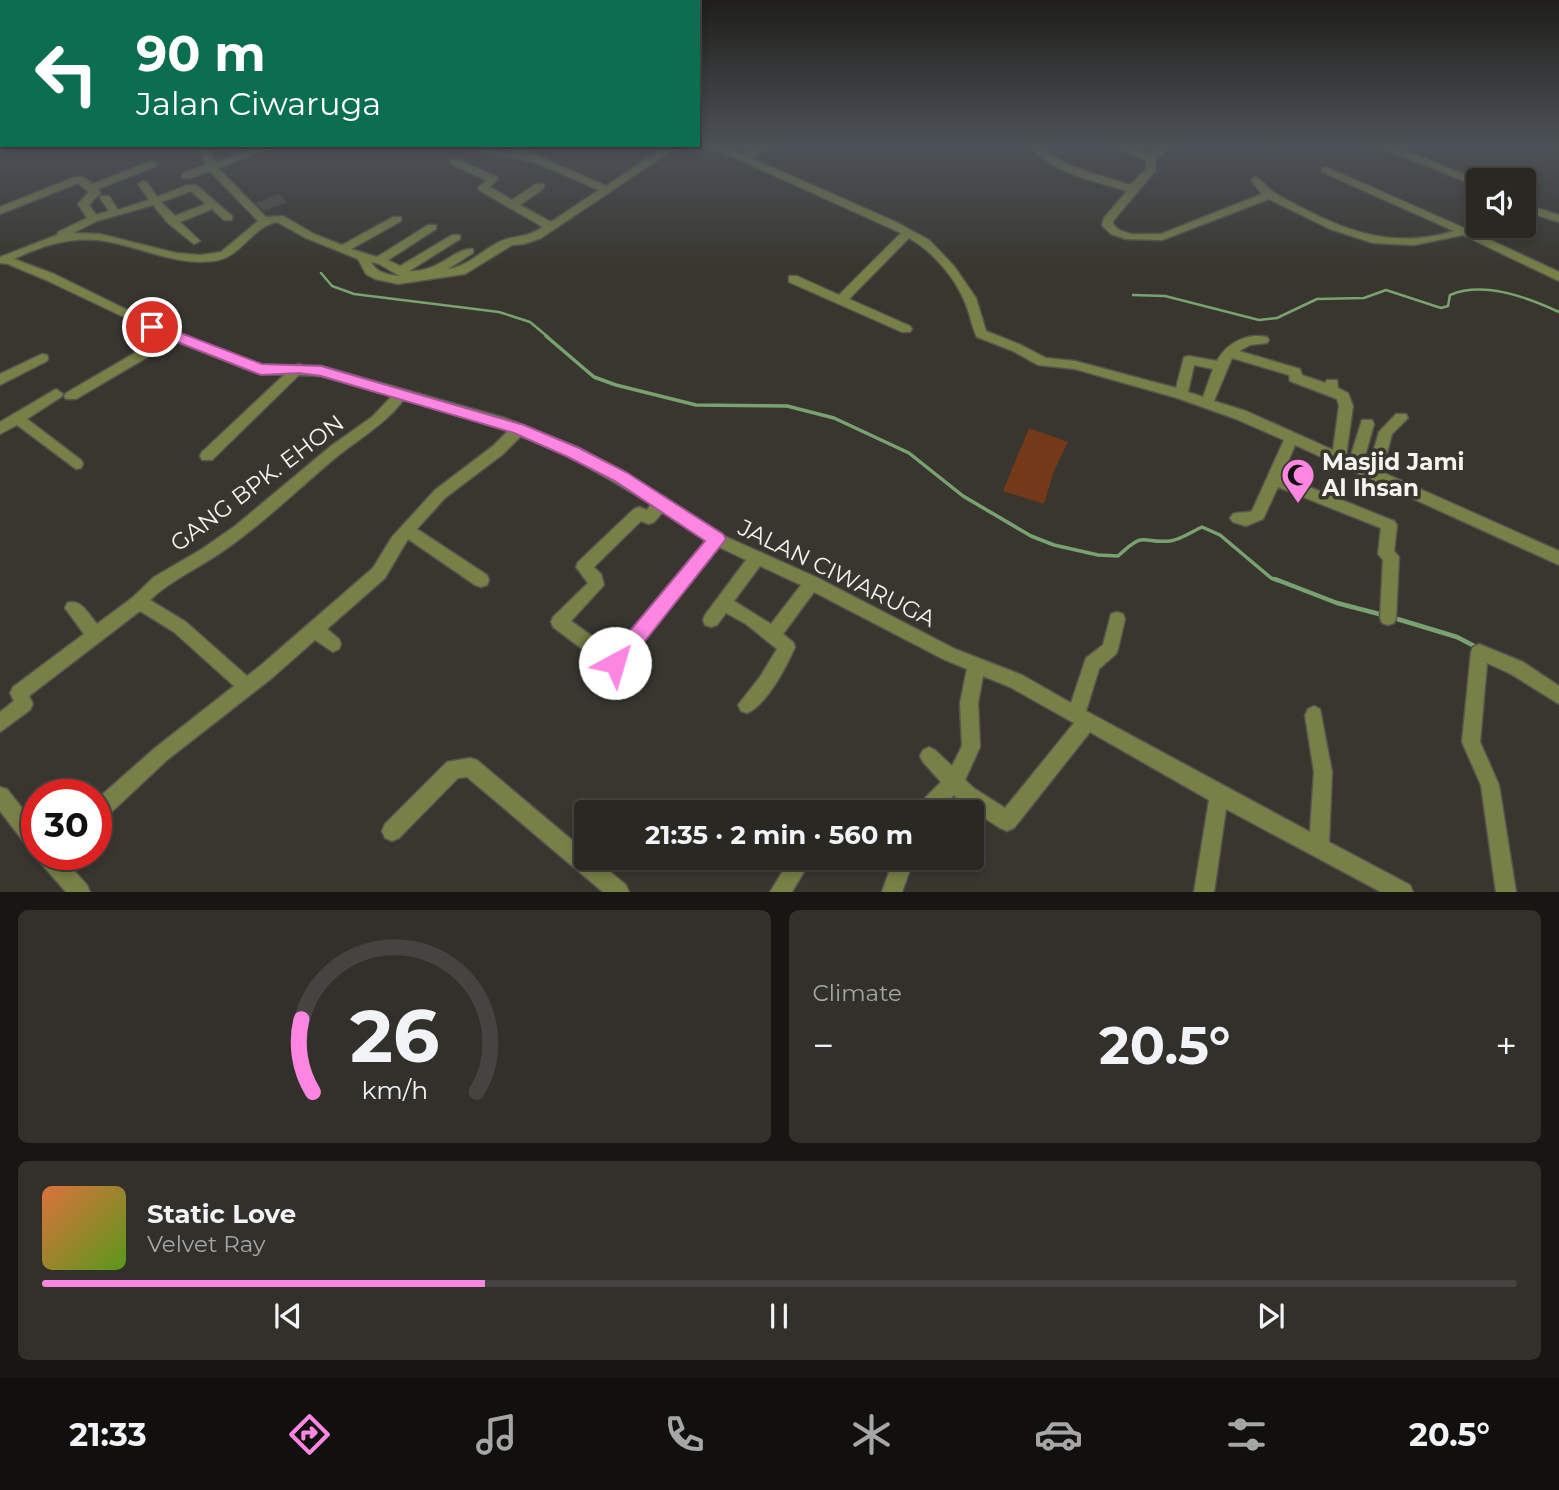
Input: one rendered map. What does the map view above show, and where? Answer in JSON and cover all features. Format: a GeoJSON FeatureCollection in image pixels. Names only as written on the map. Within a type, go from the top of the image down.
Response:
{"type":"FeatureCollection","features":[{"type":"Feature","properties":{"kind":"street"},"geometry":{"type":"LineString","coordinates":[[0,211],[60,187]]}},
{"type":"Feature","properties":{"kind":"street"},"geometry":{"type":"LineString","coordinates":[[93,219],[83,206],[94,196],[93,188],[96,187]]}},
{"type":"Feature","properties":{"kind":"street"},"geometry":{"type":"LineString","coordinates":[[145,187],[172,221],[194,240]]}},
{"type":"Feature","properties":{"kind":"street"},"geometry":{"type":"LineString","coordinates":[[1,260],[46,237],[93,219],[194,187],[211,206],[228,218]]}},
{"type":"Feature","properties":{"kind":"street"},"geometry":{"type":"LineString","coordinates":[[231,187],[264,221]]}},
{"type":"Feature","properties":{"kind":"street"},"geometry":{"type":"LineString","coordinates":[[484,187],[551,228]]}},
{"type":"Feature","properties":{"kind":"street"},"geometry":{"type":"LineString","coordinates":[[514,204],[539,187]]}},
{"type":"Feature","properties":{"kind":"street"},"geometry":{"type":"LineString","coordinates":[[599,187],[607,190]]}},
{"type":"Feature","properties":{"kind":"street"},"geometry":{"type":"LineString","coordinates":[[362,257],[370,271],[392,280],[413,280],[461,271],[509,242],[529,240],[551,228],[612,187]]}},
{"type":"Feature","properties":{"kind":"street"},"geometry":{"type":"LineString","coordinates":[[806,187],[928,245],[961,284],[973,304],[976,324],[981,334],[1043,362],[1075,365],[1207,402],[1339,457],[1559,557]]}},
{"type":"Feature","properties":{"kind":"street"},"geometry":{"type":"LineString","coordinates":[[1125,187],[1136,187]]}},
{"type":"Feature","properties":{"kind":"street"},"geometry":{"type":"LineString","coordinates":[[1136,187],[1108,220],[1107,225],[1115,232],[1130,237],[1162,237],[1269,195]]}},
{"type":"Feature","properties":{"kind":"street"},"geometry":{"type":"LineString","coordinates":[[1262,187],[1269,195],[1376,240],[1428,240],[1464,232]]}},
{"type":"Feature","properties":{"kind":"street"},"geometry":{"type":"LineString","coordinates":[[1363,187],[1559,277]]}},
{"type":"Feature","properties":{"kind":"street"},"geometry":{"type":"LineString","coordinates":[[105,198],[114,211],[112,214]]}},
{"type":"Feature","properties":{"kind":"street"},"geometry":{"type":"LineString","coordinates":[[172,221],[211,206]]}},
{"type":"Feature","properties":{"kind":"street"},"geometry":{"type":"LineString","coordinates":[[1536,211],[1559,219]]}},
{"type":"Feature","properties":{"kind":"street"},"geometry":{"type":"LineString","coordinates":[[46,237],[100,237],[160,256],[199,258],[226,255],[242,237],[264,221],[284,219],[310,236],[412,275],[430,274],[469,251]]}},
{"type":"Feature","properties":{"kind":"street"},"geometry":{"type":"LineString","coordinates":[[344,248],[397,219]]}},
{"type":"Feature","properties":{"kind":"street"},"geometry":{"type":"LineString","coordinates":[[378,261],[432,228]]}},
{"type":"Feature","properties":{"kind":"street"},"geometry":{"type":"LineString","coordinates":[[842,299],[907,233]]}},
{"type":"Feature","properties":{"kind":"street"},"geometry":{"type":"LineString","coordinates":[[400,271],[456,237]]}},
{"type":"Feature","properties":{"kind":"street","name":"JALAN CIWARUGA"},"geometry":{"type":"LineString","coordinates":[[1,260],[50,277],[174,336],[261,370],[299,368],[321,371],[519,429],[609,470],[717,539],[756,559],[812,583],[949,654],[1016,681],[1219,795],[1403,891]]}},
{"type":"Feature","properties":{"kind":"street"},"geometry":{"type":"LineString","coordinates":[[793,279],[906,329]]}},
{"type":"Feature","properties":{"kind":"street"},"geometry":{"type":"LineString","coordinates":[[71,396],[174,336]]}},
{"type":"Feature","properties":{"kind":"street"},"geometry":{"type":"LineString","coordinates":[[1207,402],[1228,352],[1246,340],[1263,340]]}},
{"type":"Feature","properties":{"kind":"street"},"geometry":{"type":"LineString","coordinates":[[1228,352],[1295,372],[1294,378],[1331,387],[1343,396],[1346,406],[1339,457]]}},
{"type":"Feature","properties":{"kind":"street"},"geometry":{"type":"LineString","coordinates":[[0,380],[42,358]]}},
{"type":"Feature","properties":{"kind":"street"},"geometry":{"type":"LineString","coordinates":[[1181,394],[1189,360],[1220,366]]}},
{"type":"Feature","properties":{"kind":"street"},"geometry":{"type":"LineString","coordinates":[[207,456],[299,368]]}},
{"type":"Feature","properties":{"kind":"street"},"geometry":{"type":"LineString","coordinates":[[0,429],[56,394]]}},
{"type":"Feature","properties":{"kind":"street","name":"GANG BPK. EHON"},"geometry":{"type":"LineString","coordinates":[[0,723],[22,709],[24,704],[19,693],[150,591],[199,556],[205,555],[281,497],[343,444],[376,423],[400,395]]}},
{"type":"Feature","properties":{"kind":"street"},"geometry":{"type":"LineString","coordinates":[[17,418],[76,464]]}},
{"type":"Feature","properties":{"kind":"street"},"geometry":{"type":"LineString","coordinates":[[1374,474],[1386,432],[1402,418]]}},
{"type":"Feature","properties":{"kind":"street"},"geometry":{"type":"LineString","coordinates":[[1355,465],[1367,424]]}},
{"type":"Feature","properties":{"kind":"street"},"geometry":{"type":"LineString","coordinates":[[112,798],[161,754],[266,672],[379,573],[397,541],[440,494],[498,450],[519,429]]}},
{"type":"Feature","properties":{"kind":"street"},"geometry":{"type":"LineString","coordinates":[[1238,519],[1246,520],[1258,515],[1292,437]]}},
{"type":"Feature","properties":{"kind":"street"},"geometry":{"type":"LineString","coordinates":[[1274,479],[1389,525],[1385,541],[1386,554],[1391,557],[1388,618]]}},
{"type":"Feature","properties":{"kind":"street"},"geometry":{"type":"LineString","coordinates":[[661,503],[649,518],[639,513],[584,567],[595,579],[596,585],[559,622],[615,663],[717,539]]}},
{"type":"Feature","properties":{"kind":"street"},"geometry":{"type":"LineString","coordinates":[[406,530],[481,580]]}},
{"type":"Feature","properties":{"kind":"street"},"geometry":{"type":"LineString","coordinates":[[711,620],[756,559]]}},
{"type":"Feature","properties":{"kind":"street"},"geometry":{"type":"LineString","coordinates":[[773,635],[812,583]]}},
{"type":"Feature","properties":{"kind":"street"},"geometry":{"type":"LineString","coordinates":[[138,603],[156,608],[175,622],[246,686]]}},
{"type":"Feature","properties":{"kind":"street"},"geometry":{"type":"LineString","coordinates":[[725,604],[787,647],[766,682],[747,705]]}},
{"type":"Feature","properties":{"kind":"street"},"geometry":{"type":"LineString","coordinates":[[72,608],[95,634]]}},
{"type":"Feature","properties":{"kind":"street"},"geometry":{"type":"LineString","coordinates":[[929,756],[981,806],[1007,821],[1082,717],[1092,664],[1110,649],[1117,619]]}},
{"type":"Feature","properties":{"kind":"street"},"geometry":{"type":"LineString","coordinates":[[315,629],[333,644]]}},
{"type":"Feature","properties":{"kind":"street"},"geometry":{"type":"LineString","coordinates":[[1506,891],[1490,785],[1471,742],[1479,652],[1517,668],[1559,696]]}},
{"type":"Feature","properties":{"kind":"street"},"geometry":{"type":"LineString","coordinates":[[937,800],[955,781],[971,747],[969,703],[977,665]]}},
{"type":"Feature","properties":{"kind":"street"},"geometry":{"type":"LineString","coordinates":[[1314,715],[1323,772],[1319,848]]}},
{"type":"Feature","properties":{"kind":"street"},"geometry":{"type":"LineString","coordinates":[[392,831],[454,769],[470,767],[618,891]]}},
{"type":"Feature","properties":{"kind":"street"},"geometry":{"type":"LineString","coordinates":[[1204,891],[1219,795]]}},
{"type":"Feature","properties":{"kind":"street"},"geometry":{"type":"LineString","coordinates":[[0,796],[21,822]]}},
{"type":"Feature","properties":{"kind":"street"},"geometry":{"type":"LineString","coordinates":[[62,870],[80,891]]}},
{"type":"Feature","properties":{"kind":"street"},"geometry":{"type":"LineString","coordinates":[[780,891],[794,870]]}},
{"type":"Feature","properties":{"kind":"street"},"geometry":{"type":"LineString","coordinates":[[892,891],[900,870]]}},
{"type":"Feature","properties":{"kind":"shaded area"},"geometry":{"type":"Polygon","coordinates":[[[1029,428],[1068,442],[1054,471],[1044,504],[1003,491],[1029,428]]]}},
{"type":"Feature","properties":{"kind":"building"},"geometry":{"type":"Polygon","coordinates":[[[279,194],[287,202],[264,211],[256,203],[279,194]]]}},
{"type":"Feature","properties":{"kind":"waterway"},"geometry":{"type":"LineString","coordinates":[[321,273],[332,286],[354,294],[499,312],[530,322],[548,337]]}},
{"type":"Feature","properties":{"kind":"waterway"},"geometry":{"type":"LineString","coordinates":[[1133,295],[1165,296],[1259,320],[1277,318],[1317,299],[1364,298],[1386,290],[1441,308],[1448,306],[1450,295],[1463,291],[1491,290],[1519,296],[1559,312]]}},
{"type":"Feature","properties":{"kind":"waterway"},"geometry":{"type":"LineString","coordinates":[[546,336],[594,377],[616,385],[696,405],[787,406],[834,418],[909,453],[963,496],[1031,536],[1054,545],[1098,555],[1118,556],[1139,540],[1174,540],[1202,527],[1220,535],[1271,578],[1279,581]]}},
{"type":"Feature","properties":{"kind":"waterway"},"geometry":{"type":"LineString","coordinates":[[1275,579],[1337,603],[1383,615]]}},
{"type":"Feature","properties":{"kind":"waterway"},"geometry":{"type":"LineString","coordinates":[[1394,618],[1457,637],[1478,648]]}},
{"type":"Feature","properties":{"kind":"place","name":"Masjid Jami Al Ihsan"},"geometry":{"type":"Point","coordinates":[1298,505]}},
{"type":"Feature","properties":{"kind":"route"},"geometry":{"type":"LineString","coordinates":[[152,327],[261,370],[299,368],[321,371],[519,429],[573,452],[620,477],[717,539],[615,663]]}}]}
